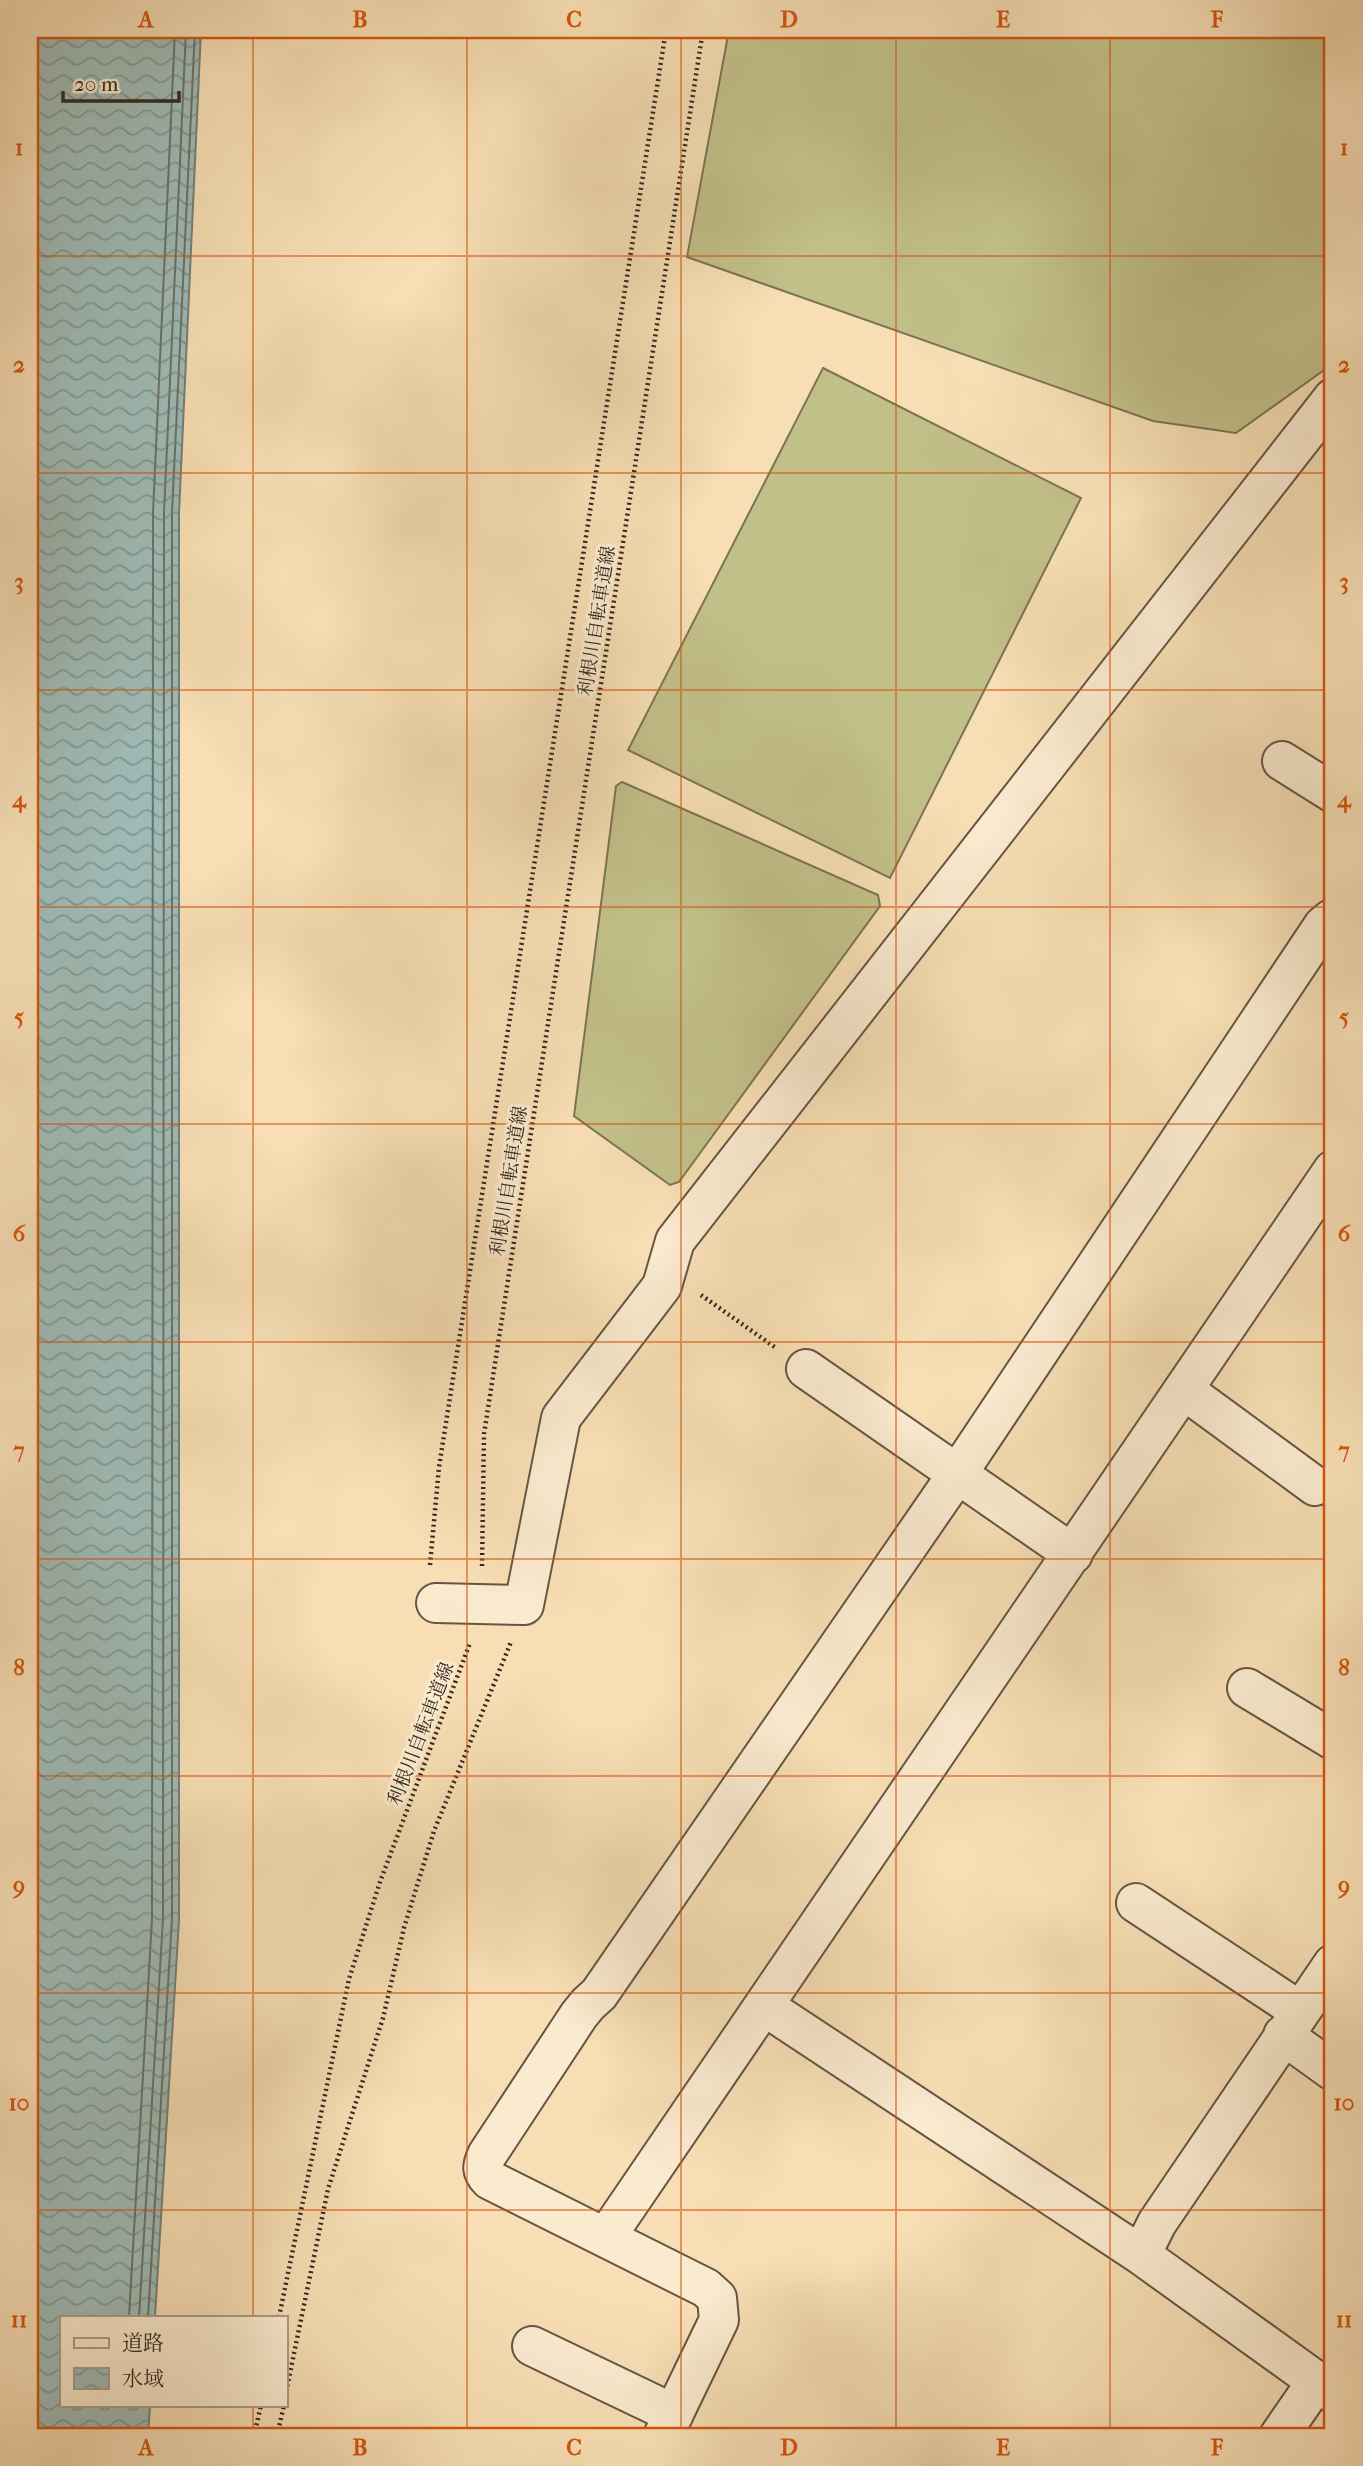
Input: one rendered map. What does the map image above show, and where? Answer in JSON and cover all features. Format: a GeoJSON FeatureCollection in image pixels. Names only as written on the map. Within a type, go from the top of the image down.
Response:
{"type":"FeatureCollection","features":[{"type":"Feature","properties":{"kind":"street"},"geometry":{"type":"LineString","coordinates":[[436,1603],[524,1605],[561,1418],[662,1286],[675,1241],[1333,398]]}},
{"type":"Feature","properties":{"kind":"street"},"geometry":{"type":"LineString","coordinates":[[1282,761],[1333,793]]}},
{"type":"Feature","properties":{"kind":"street"},"geometry":{"type":"LineString","coordinates":[[532,2346],[668,2425],[719,2320],[717,2298],[706,2288],[490,2180],[484,2174],[482,2166],[579,2015],[599,1994],[958,1473],[1324,926],[1330,920],[1333,921]]}},
{"type":"Feature","properties":{"kind":"street"},"geometry":{"type":"LineString","coordinates":[[606,2237],[1333,1170]]}},
{"type":"Feature","properties":{"kind":"street"},"geometry":{"type":"LineString","coordinates":[[806,1369],[1073,1554]]}},
{"type":"Feature","properties":{"kind":"street"},"geometry":{"type":"LineString","coordinates":[[1184,1390],[1315,1486]]}},
{"type":"Feature","properties":{"kind":"street"},"geometry":{"type":"LineString","coordinates":[[1247,1688],[1333,1740]]}},
{"type":"Feature","properties":{"kind":"street"},"geometry":{"type":"LineString","coordinates":[[1136,1903],[1292,2023],[1333,2071]]}},
{"type":"Feature","properties":{"kind":"street"},"geometry":{"type":"LineString","coordinates":[[1140,2255],[1157,2223],[1333,1964]]}},
{"type":"Feature","properties":{"kind":"street"},"geometry":{"type":"LineString","coordinates":[[764,2006],[1140,2255],[1325,2387],[1279,2436]]}},
{"type":"Feature","properties":{"kind":"path"},"geometry":{"type":"LineString","coordinates":[[436,1603],[429,1563],[439,1466],[666,30]]}},
{"type":"Feature","properties":{"kind":"path","name":"利根川自転車道線"},"geometry":{"type":"LineString","coordinates":[[279,2316],[349,1979],[380,1882],[468,1648],[480,1603],[484,1434],[703,30]]}},
{"type":"Feature","properties":{"kind":"path"},"geometry":{"type":"LineString","coordinates":[[662,1286],[693,1289],[806,1369]]}},
{"type":"Feature","properties":{"kind":"path"},"geometry":{"type":"LineString","coordinates":[[287,2387],[328,2189],[383,2018],[404,1928],[434,1831],[519,1624],[524,1605]]}},
{"type":"Feature","properties":{"kind":"path"},"geometry":{"type":"LineString","coordinates":[[254,2436],[261,2406]]}},
{"type":"Feature","properties":{"kind":"path"},"geometry":{"type":"LineString","coordinates":[[277,2436],[284,2406]]}},
{"type":"Feature","properties":{"kind":"shaded area"},"geometry":{"type":"Polygon","coordinates":[[[729,30],[1333,30],[1333,359],[1324,370],[1236,433],[1153,421],[687,257],[729,30]]]}},
{"type":"Feature","properties":{"kind":"shaded area"},"geometry":{"type":"Polygon","coordinates":[[[823,368],[1081,498],[890,878],[628,750],[823,368]]]}},
{"type":"Feature","properties":{"kind":"shaded area"},"geometry":{"type":"Polygon","coordinates":[[[622,782],[878,895],[880,906],[679,1182],[670,1185],[574,1116],[616,786],[622,782]]]}},
{"type":"Feature","properties":{"kind":"water"},"geometry":{"type":"Polygon","coordinates":[[[30,30],[201,30],[179,513],[179,1920],[155,2316],[60,2316],[60,2406],[150,2406],[148,2436],[30,2436],[30,30]]]}}]}
